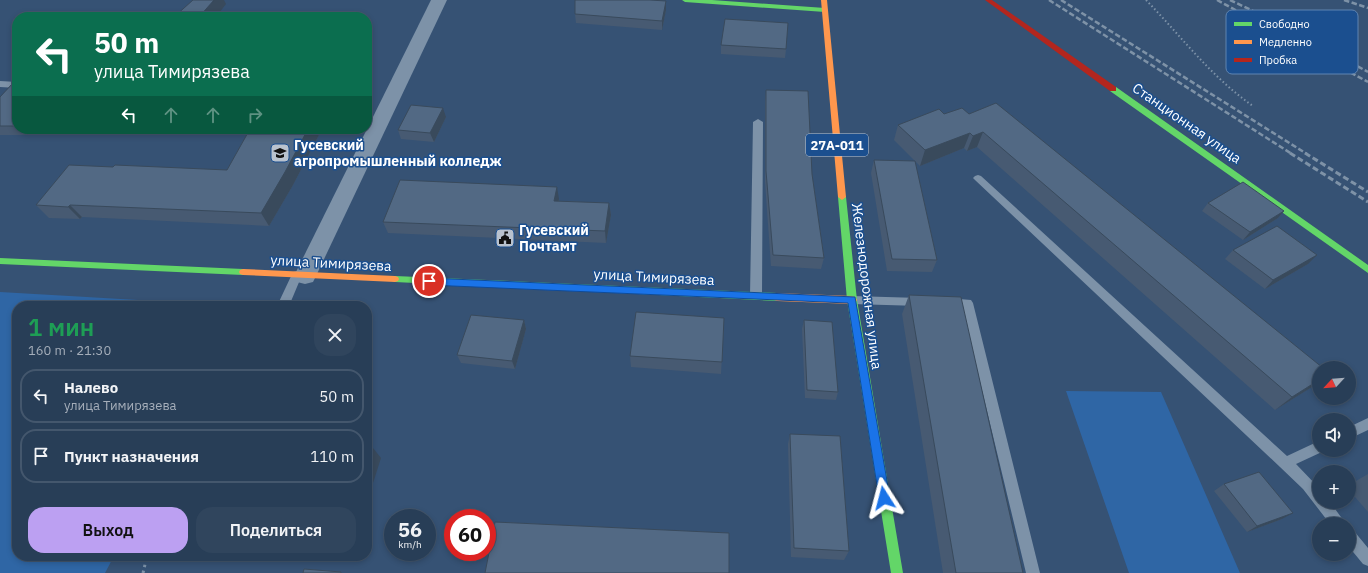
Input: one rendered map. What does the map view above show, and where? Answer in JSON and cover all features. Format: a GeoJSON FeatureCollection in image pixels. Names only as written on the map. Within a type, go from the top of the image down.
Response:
{"type":"FeatureCollection","features":[{"type":"Feature","properties":{"kind":"street"},"geometry":{"type":"LineString","coordinates":[[372,134],[439,0]]}},
{"type":"Feature","properties":{"kind":"street"},"geometry":{"type":"LineString","coordinates":[[684,0],[825,10]]}},
{"type":"Feature","properties":{"kind":"street","name":"Железнодорожная улица"},"geometry":{"type":"LineString","coordinates":[[824,0],[852,300],[897,573]]}},
{"type":"Feature","properties":{"kind":"street","name":"Станционная улица"},"geometry":{"type":"LineString","coordinates":[[988,0],[1368,270]]}},
{"type":"Feature","properties":{"kind":"street"},"geometry":{"type":"LineString","coordinates":[[301,275],[372,134]]}},
{"type":"Feature","properties":{"kind":"street","name":"улица Тимирязева"},"geometry":{"type":"LineString","coordinates":[[0,261],[852,300]]}},
{"type":"Feature","properties":{"kind":"lane"},"geometry":{"type":"LineString","coordinates":[[0,84],[12,85]]}},
{"type":"Feature","properties":{"kind":"lane"},"geometry":{"type":"LineString","coordinates":[[756,296],[758,122]]}},
{"type":"Feature","properties":{"kind":"lane"},"geometry":{"type":"LineString","coordinates":[[978,178],[1285,463],[1312,490]]}},
{"type":"Feature","properties":{"kind":"lane"},"geometry":{"type":"LineString","coordinates":[[286,301],[301,275]]}},
{"type":"Feature","properties":{"kind":"lane"},"geometry":{"type":"LineString","coordinates":[[852,300],[967,303],[1033,573]]}},
{"type":"Feature","properties":{"kind":"lane"},"geometry":{"type":"LineString","coordinates":[[1356,430],[1368,424]]}},
{"type":"Feature","properties":{"kind":"lane"},"geometry":{"type":"LineString","coordinates":[[1285,463],[1312,450]]}},
{"type":"Feature","properties":{"kind":"lane"},"geometry":{"type":"LineString","coordinates":[[1327,509],[1334,517]]}},
{"type":"Feature","properties":{"kind":"lane"},"geometry":{"type":"LineString","coordinates":[[1356,544],[1368,559]]}},
{"type":"Feature","properties":{"kind":"path"},"geometry":{"type":"LineString","coordinates":[[1146,0],[1226,87],[1253,106]]}},
{"type":"Feature","properties":{"kind":"path"},"geometry":{"type":"LineString","coordinates":[[143,573],[146,561]]}},
{"type":"Feature","properties":{"kind":"shaded area"},"geometry":{"type":"Polygon","coordinates":[[[0,292],[156,301],[12,301],[12,561],[111,561],[105,573],[0,573],[0,292]]]}},
{"type":"Feature","properties":{"kind":"shaded area"},"geometry":{"type":"Polygon","coordinates":[[[1066,391],[1161,392],[1240,573],[1129,573],[1066,391]]]}},
{"type":"Feature","properties":{"kind":"building"},"geometry":{"type":"Polygon","coordinates":[[[193,0],[214,0],[203,12],[180,12],[193,0]]]}},
{"type":"Feature","properties":{"kind":"building"},"geometry":{"type":"Polygon","coordinates":[[[575,0],[666,1],[662,21],[575,14],[575,0]]]}},
{"type":"Feature","properties":{"kind":"building"},"geometry":{"type":"Polygon","coordinates":[[[725,19],[788,23],[786,49],[721,45],[725,19]]]}},
{"type":"Feature","properties":{"kind":"building"},"geometry":{"type":"Polygon","coordinates":[[[12,84],[12,126],[0,126],[0,97],[12,84]]]}},
{"type":"Feature","properties":{"kind":"building"},"geometry":{"type":"Polygon","coordinates":[[[766,90],[808,91],[812,174],[824,258],[773,255],[766,171],[766,90]]]}},
{"type":"Feature","properties":{"kind":"building"},"geometry":{"type":"Polygon","coordinates":[[[996,103],[1314,361],[1312,361],[1312,384],[1292,397],[983,132],[973,136],[970,133],[925,150],[898,125],[939,109],[944,114],[962,108],[969,114],[996,103]]]}},
{"type":"Feature","properties":{"kind":"building"},"geometry":{"type":"Polygon","coordinates":[[[411,105],[443,108],[430,133],[398,130],[411,105]]]}},
{"type":"Feature","properties":{"kind":"building","name":"Гусевский агропромышленный колледж"},"geometry":{"type":"Polygon","coordinates":[[[247,134],[305,134],[261,213],[70,205],[68,207],[36,205],[69,165],[113,167],[115,165],[227,170],[247,134]]]}},
{"type":"Feature","properties":{"kind":"building"},"geometry":{"type":"Polygon","coordinates":[[[874,160],[915,161],[937,260],[892,259],[874,160]]]}},
{"type":"Feature","properties":{"kind":"building"},"geometry":{"type":"Polygon","coordinates":[[[400,180],[557,187],[554,201],[609,203],[605,231],[383,222],[400,180]]]}},
{"type":"Feature","properties":{"kind":"building"},"geometry":{"type":"Polygon","coordinates":[[[1243,182],[1284,211],[1250,232],[1208,203],[1243,182]]]}},
{"type":"Feature","properties":{"kind":"building"},"geometry":{"type":"Polygon","coordinates":[[[1277,226],[1317,255],[1273,280],[1233,250],[1277,226]]]}},
{"type":"Feature","properties":{"kind":"building"},"geometry":{"type":"Polygon","coordinates":[[[909,295],[961,297],[1023,573],[956,573],[909,295]]]}},
{"type":"Feature","properties":{"kind":"building"},"geometry":{"type":"Polygon","coordinates":[[[636,312],[724,318],[722,362],[630,356],[636,312]]]}},
{"type":"Feature","properties":{"kind":"building"},"geometry":{"type":"Polygon","coordinates":[[[471,315],[524,320],[512,361],[457,355],[471,315]]]}},
{"type":"Feature","properties":{"kind":"building"},"geometry":{"type":"Polygon","coordinates":[[[804,320],[832,322],[838,392],[807,390],[804,320]]]}},
{"type":"Feature","properties":{"kind":"building"},"geometry":{"type":"Polygon","coordinates":[[[790,434],[840,436],[849,551],[794,548],[790,434]]]}},
{"type":"Feature","properties":{"kind":"building"},"geometry":{"type":"Polygon","coordinates":[[[1259,472],[1293,513],[1257,526],[1224,484],[1259,472]]]}},
{"type":"Feature","properties":{"kind":"building"},"geometry":{"type":"Polygon","coordinates":[[[496,522],[729,533],[729,573],[485,573],[487,561],[496,561],[496,522]]]}},
{"type":"Feature","properties":{"kind":"building"},"geometry":{"type":"Polygon","coordinates":[[[304,569],[341,572],[341,573],[303,573],[304,569]]]}},
{"type":"Feature","properties":{"kind":"railway"},"geometry":{"type":"LineString","coordinates":[[1049,0],[1292,154]]}},
{"type":"Feature","properties":{"kind":"railway"},"geometry":{"type":"LineString","coordinates":[[1061,0],[1307,154]]}},
{"type":"Feature","properties":{"kind":"railway"},"geometry":{"type":"LineString","coordinates":[[1217,0],[1235,10]]}},
{"type":"Feature","properties":{"kind":"railway"},"geometry":{"type":"LineString","coordinates":[[1230,0],[1251,10]]}},
{"type":"Feature","properties":{"kind":"railway"},"geometry":{"type":"LineString","coordinates":[[1344,0],[1368,8]]}},
{"type":"Feature","properties":{"kind":"railway"},"geometry":{"type":"LineString","coordinates":[[1358,66],[1368,72]]}},
{"type":"Feature","properties":{"kind":"railway"},"geometry":{"type":"LineString","coordinates":[[1353,74],[1368,82]]}},
{"type":"Feature","properties":{"kind":"railway"},"geometry":{"type":"LineString","coordinates":[[1290,153],[1368,202]]}},
{"type":"Feature","properties":{"kind":"railway"},"geometry":{"type":"LineString","coordinates":[[1305,153],[1368,192]]}},
{"type":"Feature","properties":{"kind":"traffic: fast"},"geometry":{"type":"LineString","coordinates":[[685,0],[825,10]]}},
{"type":"Feature","properties":{"kind":"traffic: fast"},"geometry":{"type":"LineString","coordinates":[[1113,89],[1368,270]]}},
{"type":"Feature","properties":{"kind":"traffic: fast"},"geometry":{"type":"LineString","coordinates":[[842,197],[852,300],[897,573]]}},
{"type":"Feature","properties":{"kind":"traffic: fast"},"geometry":{"type":"LineString","coordinates":[[0,261],[243,272]]}},
{"type":"Feature","properties":{"kind":"traffic: fast"},"geometry":{"type":"LineString","coordinates":[[395,279],[777,297]]}},
{"type":"Feature","properties":{"kind":"traffic: slow"},"geometry":{"type":"LineString","coordinates":[[824,0],[842,197]]}},
{"type":"Feature","properties":{"kind":"traffic: slow"},"geometry":{"type":"LineString","coordinates":[[243,272],[395,279]]}},
{"type":"Feature","properties":{"kind":"traffic: slow"},"geometry":{"type":"LineString","coordinates":[[777,297],[852,300]]}},
{"type":"Feature","properties":{"kind":"traffic: jam"},"geometry":{"type":"LineString","coordinates":[[988,0],[1113,89]]}},
{"type":"Feature","properties":{"kind":"place","name":"Гусевский агропромышленный колледж"},"geometry":{"type":"Point","coordinates":[280,153]}},
{"type":"Feature","properties":{"kind":"place","name":"Гусевский Почтамт"},"geometry":{"type":"Point","coordinates":[505,238]}},
{"type":"Feature","properties":{"kind":"route"},"geometry":{"type":"LineString","coordinates":[[429,281],[852,300],[884,498]]}}]}
